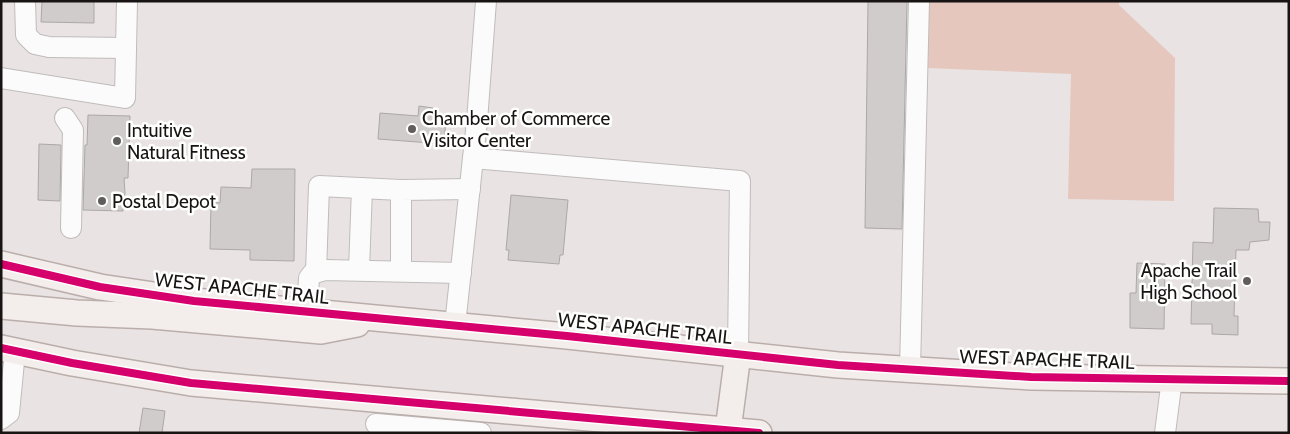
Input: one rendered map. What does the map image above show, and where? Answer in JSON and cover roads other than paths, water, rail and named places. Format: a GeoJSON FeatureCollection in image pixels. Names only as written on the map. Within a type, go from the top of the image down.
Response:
{"type":"FeatureCollection","features":[{"type":"Feature","properties":{"kind":"main road","name":"WEST APACHE TRAIL"},"geometry":{"type":"LineString","coordinates":[[1,264],[100,287],[194,301],[455,325],[838,365],[1030,376],[1289,381]]}},
{"type":"Feature","properties":{"kind":"main road"},"geometry":{"type":"LineString","coordinates":[[1,306],[77,313],[152,316],[321,332],[385,319]]}},
{"type":"Feature","properties":{"kind":"main road"},"geometry":{"type":"LineString","coordinates":[[8,349],[191,383],[624,427],[759,433]]}},
{"type":"Feature","properties":{"kind":"main road"},"geometry":{"type":"LineString","coordinates":[[728,431],[738,354]]}},
{"type":"Feature","properties":{"kind":"street"},"geometry":{"type":"LineString","coordinates":[[25,1],[26,35],[35,44],[49,47],[126,48]]}},
{"type":"Feature","properties":{"kind":"street"},"geometry":{"type":"LineString","coordinates":[[1,78],[125,98],[127,1]]}},
{"type":"Feature","properties":{"kind":"street"},"geometry":{"type":"LineString","coordinates":[[455,325],[473,158],[486,1]]}},
{"type":"Feature","properties":{"kind":"street"},"geometry":{"type":"LineString","coordinates":[[910,369],[920,1]]}},
{"type":"Feature","properties":{"kind":"street"},"geometry":{"type":"LineString","coordinates":[[65,118],[73,130],[71,228]]}},
{"type":"Feature","properties":{"kind":"street"},"geometry":{"type":"LineString","coordinates":[[473,158],[740,181],[738,354]]}},
{"type":"Feature","properties":{"kind":"street"},"geometry":{"type":"LineString","coordinates":[[316,272],[319,186],[401,190],[470,189]]}},
{"type":"Feature","properties":{"kind":"street"},"geometry":{"type":"LineString","coordinates":[[360,270],[362,188]]}},
{"type":"Feature","properties":{"kind":"street"},"geometry":{"type":"LineString","coordinates":[[401,190],[401,272]]}},
{"type":"Feature","properties":{"kind":"street"},"geometry":{"type":"LineString","coordinates":[[307,312],[309,278],[316,272],[324,270],[360,270],[461,273]]}},
{"type":"Feature","properties":{"kind":"street"},"geometry":{"type":"LineString","coordinates":[[1,419],[9,413],[8,349]]}},
{"type":"Feature","properties":{"kind":"street"},"geometry":{"type":"LineString","coordinates":[[1165,433],[1172,379]]}},
{"type":"Feature","properties":{"kind":"street"},"geometry":{"type":"LineString","coordinates":[[376,424],[481,433]]}},
{"type":"Feature","properties":{"kind":"place","name":"Chamber of Commerce Visitor Center"},"geometry":{"type":"Point","coordinates":[412,129]}},
{"type":"Feature","properties":{"kind":"place","name":"Intuitive Natural Fitness"},"geometry":{"type":"Point","coordinates":[117,141]}},
{"type":"Feature","properties":{"kind":"place","name":"Postal Depot"},"geometry":{"type":"Point","coordinates":[102,201]}},
{"type":"Feature","properties":{"kind":"place","name":"Apache Trail High School"},"geometry":{"type":"Point","coordinates":[1247,281]}}]}
